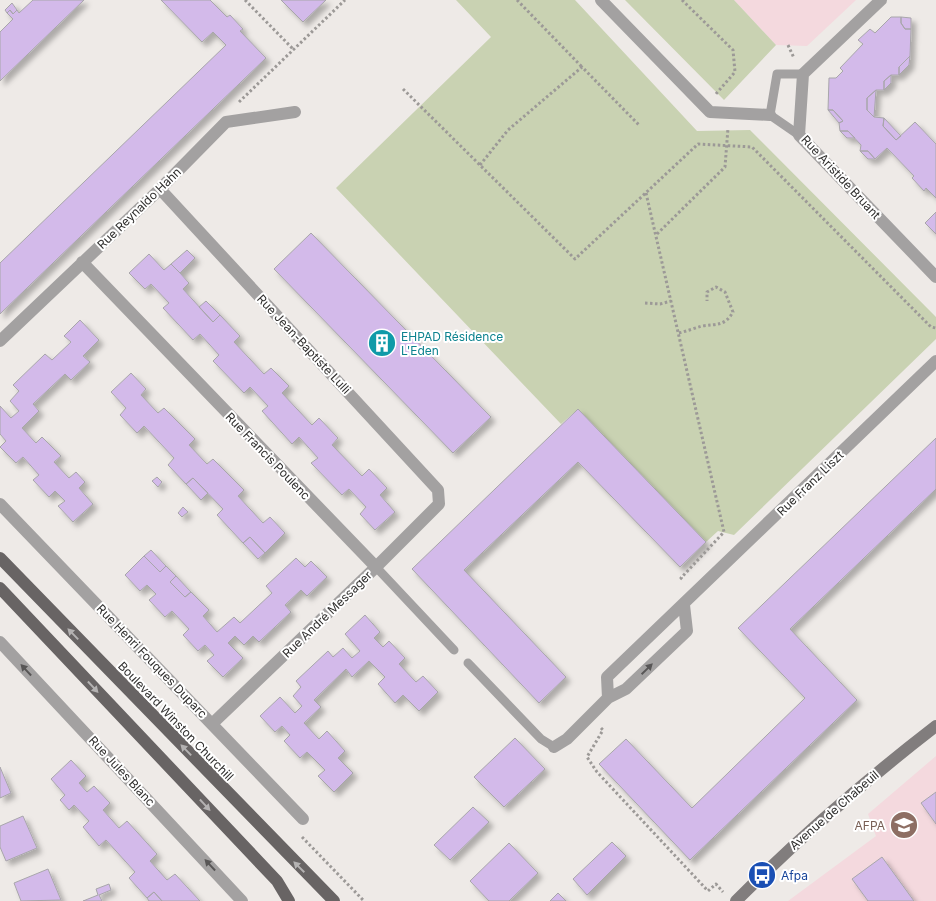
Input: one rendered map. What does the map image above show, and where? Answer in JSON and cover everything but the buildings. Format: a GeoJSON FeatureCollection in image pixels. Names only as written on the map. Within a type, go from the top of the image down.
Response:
{"type":"FeatureCollection","features":[{"type":"Feature","properties":{"kind":"main road","name":"Boulevard Winston Churchill"},"geometry":{"type":"LineString","coordinates":[[0,558],[334,901]]}},
{"type":"Feature","properties":{"kind":"main road"},"geometry":{"type":"LineString","coordinates":[[0,588],[277,881],[289,901]]}},
{"type":"Feature","properties":{"kind":"main road","name":"Avenue de Chabeuil"},"geometry":{"type":"LineString","coordinates":[[731,898],[871,776],[936,726]]}},
{"type":"Feature","properties":{"kind":"street"},"geometry":{"type":"LineString","coordinates":[[601,0],[710,112],[770,115]]}},
{"type":"Feature","properties":{"kind":"street"},"geometry":{"type":"LineString","coordinates":[[803,74],[881,0]]}},
{"type":"Feature","properties":{"kind":"street","name":"Rue Aristide Bruant"},"geometry":{"type":"LineString","coordinates":[[803,74],[799,135],[936,277]]}},
{"type":"Feature","properties":{"kind":"street"},"geometry":{"type":"LineString","coordinates":[[226,122],[295,112]]}},
{"type":"Feature","properties":{"kind":"street","name":"Rue Reynaldo Hahn"},"geometry":{"type":"LineString","coordinates":[[0,341],[160,189],[226,122]]}},
{"type":"Feature","properties":{"kind":"street","name":"Rue Jean-Baptiste Lulli"},"geometry":{"type":"LineString","coordinates":[[160,189],[438,490],[439,504]]}},
{"type":"Feature","properties":{"kind":"street","name":"Rue Francis Poulenc"},"geometry":{"type":"LineString","coordinates":[[82,262],[376,567]]}},
{"type":"Feature","properties":{"kind":"street","name":"Rue Franz Liszt"},"geometry":{"type":"LineString","coordinates":[[608,698],[607,677],[936,361]]}},
{"type":"Feature","properties":{"kind":"street","name":"Rue Henri Fouques Duparc"},"geometry":{"type":"LineString","coordinates":[[0,504],[303,819]]}},
{"type":"Feature","properties":{"kind":"street","name":"Rue André Messager"},"geometry":{"type":"LineString","coordinates":[[212,723],[376,567],[439,504]]}},
{"type":"Feature","properties":{"kind":"street"},"geometry":{"type":"LineString","coordinates":[[554,748],[590,717],[608,698],[626,689],[687,631],[684,605]]}},
{"type":"Feature","properties":{"kind":"street","name":"Rue Jules Blanc"},"geometry":{"type":"LineString","coordinates":[[0,642],[242,901]]}},
{"type":"Feature","properties":{"kind":"lane"},"geometry":{"type":"LineString","coordinates":[[799,135],[770,115],[777,74],[803,74]]}},
{"type":"Feature","properties":{"kind":"lane","name":"Rue Francis Poulenc"},"geometry":{"type":"LineString","coordinates":[[376,567],[454,650]]}},
{"type":"Feature","properties":{"kind":"lane"},"geometry":{"type":"LineString","coordinates":[[468,663],[541,740],[554,748]]}},
{"type":"Feature","properties":{"kind":"path"},"geometry":{"type":"LineString","coordinates":[[245,0],[294,50]]}},
{"type":"Feature","properties":{"kind":"path"},"geometry":{"type":"LineString","coordinates":[[226,122],[241,100],[345,0]]}},
{"type":"Feature","properties":{"kind":"path"},"geometry":{"type":"LineString","coordinates":[[517,0],[639,125]]}},
{"type":"Feature","properties":{"kind":"path"},"geometry":{"type":"LineString","coordinates":[[682,0],[733,50],[735,72],[717,93]]}},
{"type":"Feature","properties":{"kind":"path"},"geometry":{"type":"LineString","coordinates":[[480,165],[508,130],[582,67]]}},
{"type":"Feature","properties":{"kind":"path"},"geometry":{"type":"LineString","coordinates":[[402,89],[575,259],[698,144],[752,147],[930,327],[936,328]]}},
{"type":"Feature","properties":{"kind":"path"},"geometry":{"type":"LineString","coordinates":[[657,234],[725,166],[728,113]]}},
{"type":"Feature","properties":{"kind":"path"},"geometry":{"type":"LineString","coordinates":[[646,193],[657,234],[724,532],[681,578],[696,593]]}},
{"type":"Feature","properties":{"kind":"path"},"geometry":{"type":"LineString","coordinates":[[679,333],[702,326],[719,325],[729,320],[733,312],[725,292],[716,287],[710,289],[707,292],[707,301]]}},
{"type":"Feature","properties":{"kind":"path"},"geometry":{"type":"LineString","coordinates":[[645,303],[660,304],[672,301]]}},
{"type":"Feature","properties":{"kind":"path"},"geometry":{"type":"LineString","coordinates":[[590,717],[603,730],[587,757],[597,772],[708,891],[716,884],[731,898]]}},
{"type":"Feature","properties":{"kind":"shaded area"},"geometry":{"type":"Polygon","coordinates":[[[734,0],[856,0],[807,46],[776,45],[734,0]]]}},
{"type":"Feature","properties":{"kind":"shaded area","name":"AFPA"},"geometry":{"type":"Polygon","coordinates":[[[936,756],[936,901],[788,901],[876,836],[868,814],[936,756]]]}},
{"type":"Feature","properties":{"kind":"green space"},"geometry":{"type":"Polygon","coordinates":[[[456,0],[575,0],[697,131],[750,130],[936,317],[936,339],[734,535],[718,531],[706,542],[578,409],[561,424],[336,188],[491,37],[456,0]]]}},
{"type":"Feature","properties":{"kind":"green space"},"geometry":{"type":"Polygon","coordinates":[[[625,0],[734,0],[776,45],[724,100],[625,0]]]}},
{"type":"Feature","properties":{"kind":"place","name":"EHPAD Résidence L'Eden"},"geometry":{"type":"Point","coordinates":[382,343]}},
{"type":"Feature","properties":{"kind":"place","name":"AFPA"},"geometry":{"type":"Point","coordinates":[904,825]}},
{"type":"Feature","properties":{"kind":"place","name":"Afpa"},"geometry":{"type":"Point","coordinates":[762,875]}}]}
